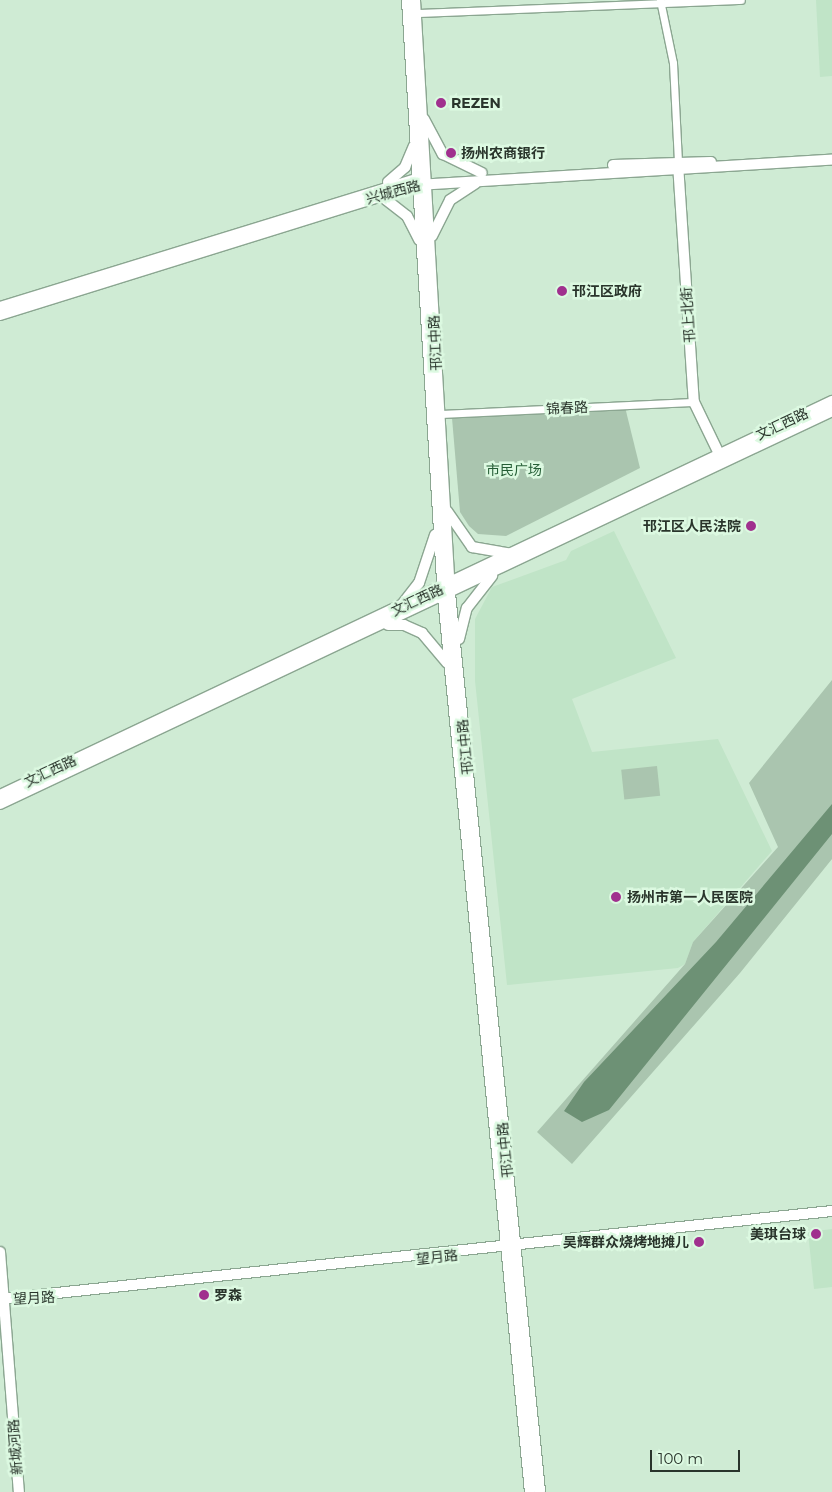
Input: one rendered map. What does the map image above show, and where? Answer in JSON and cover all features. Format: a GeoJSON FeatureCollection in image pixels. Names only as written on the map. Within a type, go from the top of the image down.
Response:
{"type":"FeatureCollection","features":[{"type":"Feature","properties":{"kind":"main road","name":"邗江中路"},"geometry":{"type":"LineString","coordinates":[[407,0],[415,143],[422,181]]}},
{"type":"Feature","properties":{"kind":"main road","name":"邗江中路"},"geometry":{"type":"LineString","coordinates":[[415,0],[421,113],[422,181],[445,508],[446,591]]}},
{"type":"Feature","properties":{"kind":"main road"},"geometry":{"type":"LineString","coordinates":[[421,113],[443,154],[484,177]]}},
{"type":"Feature","properties":{"kind":"main road"},"geometry":{"type":"LineString","coordinates":[[415,143],[405,167],[380,191],[407,216],[426,245]]}},
{"type":"Feature","properties":{"kind":"main road","name":"兴城西路"},"geometry":{"type":"LineString","coordinates":[[678,166],[832,154]]}},
{"type":"Feature","properties":{"kind":"main road","name":"兴城西路"},"geometry":{"type":"LineString","coordinates":[[0,307],[380,191],[422,181],[678,166],[832,160]]}},
{"type":"Feature","properties":{"kind":"main road","name":"邗上北街"},"geometry":{"type":"LineString","coordinates":[[678,166],[694,402],[721,458]]}},
{"type":"Feature","properties":{"kind":"main road"},"geometry":{"type":"LineString","coordinates":[[426,245],[438,217],[450,200],[465,188],[484,177]]}},
{"type":"Feature","properties":{"kind":"main road","name":"兴城西路"},"geometry":{"type":"LineString","coordinates":[[0,314],[380,191]]}},
{"type":"Feature","properties":{"kind":"main road","name":"邗江中路"},"geometry":{"type":"LineString","coordinates":[[426,245],[438,527],[446,591],[509,1247],[530,1492]]}},
{"type":"Feature","properties":{"kind":"main road","name":"文汇西路"},"geometry":{"type":"LineString","coordinates":[[0,795],[399,608],[498,570],[832,401]]}},
{"type":"Feature","properties":{"kind":"main road","name":"文汇西路"},"geometry":{"type":"LineString","coordinates":[[0,804],[382,626],[513,554],[721,458],[832,410]]}},
{"type":"Feature","properties":{"kind":"main road"},"geometry":{"type":"LineString","coordinates":[[445,508],[472,548],[513,554]]}},
{"type":"Feature","properties":{"kind":"main road"},"geometry":{"type":"LineString","coordinates":[[399,608],[418,583],[438,527]]}},
{"type":"Feature","properties":{"kind":"main road"},"geometry":{"type":"LineString","coordinates":[[453,664],[467,608],[498,570]]}},
{"type":"Feature","properties":{"kind":"main road"},"geometry":{"type":"LineString","coordinates":[[382,626],[404,625],[422,633],[453,664]]}},
{"type":"Feature","properties":{"kind":"main road","name":"望月路"},"geometry":{"type":"LineString","coordinates":[[2,1299],[18,1302],[832,1211]]}},
{"type":"Feature","properties":{"kind":"main road","name":"望月路"},"geometry":{"type":"LineString","coordinates":[[509,1247],[832,1217]]}},
{"type":"Feature","properties":{"kind":"main road","name":"邗江中路"},"geometry":{"type":"LineString","coordinates":[[509,1247],[540,1492]]}},
{"type":"Feature","properties":{"kind":"main road","name":"新城河路"},"geometry":{"type":"LineString","coordinates":[[0,1252],[2,1299],[19,1492]]}},
{"type":"Feature","properties":{"kind":"street"},"geometry":{"type":"LineString","coordinates":[[416,13],[741,0]]}},
{"type":"Feature","properties":{"kind":"street"},"geometry":{"type":"LineString","coordinates":[[661,2],[673,63],[678,166]]}},
{"type":"Feature","properties":{"kind":"street","name":"锦春路"},"geometry":{"type":"LineString","coordinates":[[439,414],[694,402]]}},
{"type":"Feature","properties":{"kind":"shaded area"},"geometry":{"type":"Polygon","coordinates":[[[816,0],[832,0],[832,76],[820,77],[816,0]]]}},
{"type":"Feature","properties":{"kind":"shaded area","name":"扬州市第一人民医院"},"geometry":{"type":"Polygon","coordinates":[[[614,531],[676,658],[572,699],[592,752],[718,739],[772,851],[693,942],[685,964],[678,968],[507,985],[475,681],[475,619],[492,587],[566,560],[571,551],[614,531]]]}},
{"type":"Feature","properties":{"kind":"shaded area"},"geometry":{"type":"Polygon","coordinates":[[[832,804],[832,834],[609,1110],[582,1122],[564,1111],[584,1082],[716,942],[832,804]]]}},
{"type":"Feature","properties":{"kind":"shaded area"},"geometry":{"type":"Polygon","coordinates":[[[832,1229],[832,1287],[814,1289],[808,1232],[832,1229]]]}},
{"type":"Feature","properties":{"kind":"green space","name":"市民广场"},"geometry":{"type":"Polygon","coordinates":[[[625,407],[640,468],[506,536],[478,534],[469,526],[460,512],[452,418],[625,407]]]}},
{"type":"Feature","properties":{"kind":"green space"},"geometry":{"type":"Polygon","coordinates":[[[832,680],[832,859],[740,973],[572,1164],[537,1132],[685,964],[693,942],[778,847],[749,783],[832,680]]]}},
{"type":"Feature","properties":{"kind":"green space"},"geometry":{"type":"Polygon","coordinates":[[[657,766],[660,796],[624,800],[621,770],[657,766]]]}},
{"type":"Feature","properties":{"kind":"place","name":"REZEN"},"geometry":{"type":"Point","coordinates":[441,103]}},
{"type":"Feature","properties":{"kind":"place","name":"扬州农商银行"},"geometry":{"type":"Point","coordinates":[451,153]}},
{"type":"Feature","properties":{"kind":"place","name":"邗江区政府"},"geometry":{"type":"Point","coordinates":[562,291]}},
{"type":"Feature","properties":{"kind":"place","name":"邗江区人民法院"},"geometry":{"type":"Point","coordinates":[751,526]}},
{"type":"Feature","properties":{"kind":"place","name":"扬州市第一人民医院"},"geometry":{"type":"Point","coordinates":[616,897]}},
{"type":"Feature","properties":{"kind":"place","name":"美琪台球"},"geometry":{"type":"Point","coordinates":[816,1234]}},
{"type":"Feature","properties":{"kind":"place","name":"吴辉群众烧烤地摊儿"},"geometry":{"type":"Point","coordinates":[699,1242]}},
{"type":"Feature","properties":{"kind":"place","name":"罗森"},"geometry":{"type":"Point","coordinates":[204,1295]}}]}
